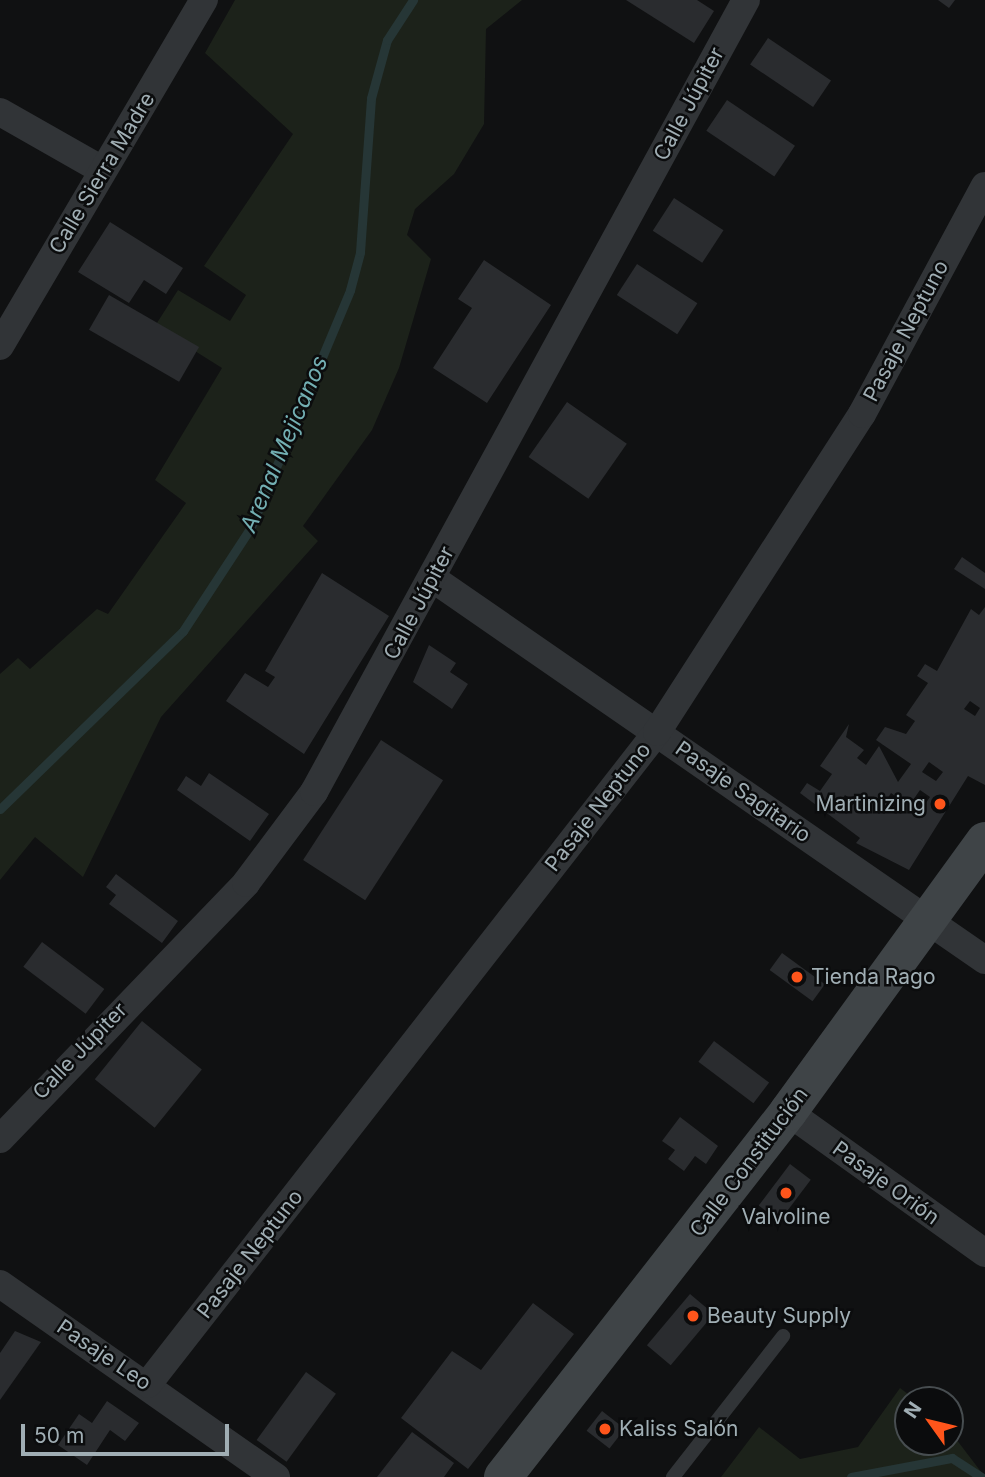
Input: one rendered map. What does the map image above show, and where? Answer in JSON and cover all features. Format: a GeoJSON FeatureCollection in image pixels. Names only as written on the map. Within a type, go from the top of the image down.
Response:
{"type":"FeatureCollection","features":[{"type":"Feature","properties":{"kind":"main road","name":"Calle Constitución"},"geometry":{"type":"LineString","coordinates":[[503,1477],[788,1112],[985,841]]}},
{"type":"Feature","properties":{"kind":"street","name":"Calle Sierra Madre"},"geometry":{"type":"LineString","coordinates":[[0,346],[204,0]]}},
{"type":"Feature","properties":{"kind":"street","name":"Calle Júpiter"},"geometry":{"type":"LineString","coordinates":[[0,1139],[279,842],[340,749],[746,0]]}},
{"type":"Feature","properties":{"kind":"street"},"geometry":{"type":"LineString","coordinates":[[0,112],[102,170]]}},
{"type":"Feature","properties":{"kind":"street","name":"Pasaje Neptuno"},"geometry":{"type":"LineString","coordinates":[[148,1384],[657,732],[862,414],[985,186]]}},
{"type":"Feature","properties":{"kind":"street","name":"Pasaje Sagitario"},"geometry":{"type":"LineString","coordinates":[[432,578],[985,960]]}},
{"type":"Feature","properties":{"kind":"street","name":"Pasaje Orión"},"geometry":{"type":"LineString","coordinates":[[788,1112],[985,1254]]}},
{"type":"Feature","properties":{"kind":"street","name":"Pasaje Leo"},"geometry":{"type":"LineString","coordinates":[[0,1283],[148,1384],[276,1477]]}},
{"type":"Feature","properties":{"kind":"lane"},"geometry":{"type":"LineString","coordinates":[[673,1477],[783,1336]]}},
{"type":"Feature","properties":{"kind":"shaded area"},"geometry":{"type":"Polygon","coordinates":[[[235,0],[522,0],[486,29],[484,124],[454,174],[415,209],[407,235],[431,259],[399,368],[372,430],[303,526],[318,541],[161,717],[83,877],[35,837],[0,880],[0,674],[18,658],[30,669],[97,609],[108,614],[186,503],[155,480],[222,368],[155,326],[178,290],[230,321],[246,295],[204,266],[293,134],[205,53],[235,0]]]}},
{"type":"Feature","properties":{"kind":"shaded area"},"geometry":{"type":"Polygon","coordinates":[[[894,1396],[894,1456],[964,1456],[964,1449],[985,1477],[721,1477],[759,1427],[800,1459],[858,1447],[894,1396]]]}},
{"type":"Feature","properties":{"kind":"building"},"geometry":{"type":"Polygon","coordinates":[[[626,0],[697,0],[714,11],[694,43],[626,0]]]}},
{"type":"Feature","properties":{"kind":"building"},"geometry":{"type":"Polygon","coordinates":[[[938,0],[955,0],[949,8],[938,0]]]}},
{"type":"Feature","properties":{"kind":"building"},"geometry":{"type":"Polygon","coordinates":[[[768,38],[831,80],[813,107],[750,65],[768,38]]]}},
{"type":"Feature","properties":{"kind":"building"},"geometry":{"type":"Polygon","coordinates":[[[727,100],[795,146],[774,177],[706,131],[727,100]]]}},
{"type":"Feature","properties":{"kind":"building"},"geometry":{"type":"Polygon","coordinates":[[[674,198],[723,230],[702,263],[653,231],[674,198]]]}},
{"type":"Feature","properties":{"kind":"building"},"geometry":{"type":"Polygon","coordinates":[[[110,222],[183,268],[166,294],[144,280],[129,303],[78,272],[110,222]]]}},
{"type":"Feature","properties":{"kind":"building"},"geometry":{"type":"Polygon","coordinates":[[[484,260],[551,305],[487,403],[433,368],[472,308],[458,299],[484,260]]]}},
{"type":"Feature","properties":{"kind":"building"},"geometry":{"type":"Polygon","coordinates":[[[637,264],[697,303],[677,334],[617,295],[637,264]]]}},
{"type":"Feature","properties":{"kind":"building"},"geometry":{"type":"Polygon","coordinates":[[[109,295],[199,347],[179,382],[89,330],[109,295]]]}},
{"type":"Feature","properties":{"kind":"building"},"geometry":{"type":"Polygon","coordinates":[[[567,402],[627,444],[588,499],[529,457],[567,402]]]}},
{"type":"Feature","properties":{"kind":"building"},"geometry":{"type":"Polygon","coordinates":[[[962,557],[985,573],[985,589],[954,569],[962,557]]]}},
{"type":"Feature","properties":{"kind":"building"},"geometry":{"type":"Polygon","coordinates":[[[322,573],[389,616],[304,754],[226,701],[245,673],[268,687],[275,677],[265,671],[322,573]]]}},
{"type":"Feature","properties":{"kind":"building"},"geometry":{"type":"Polygon","coordinates":[[[985,607],[985,785],[968,776],[909,870],[856,843],[860,838],[800,793],[807,783],[820,791],[832,774],[820,766],[849,724],[846,737],[864,750],[857,758],[866,765],[879,746],[898,782],[911,764],[876,740],[885,727],[906,734],[915,721],[906,715],[928,683],[917,676],[925,664],[937,671],[971,609],[979,615],[985,607]],[[970,701],[964,709],[975,716],[980,708],[970,701]],[[929,762],[922,772],[936,781],[943,772],[929,762]],[[920,790],[911,803],[921,810],[930,797],[920,790]],[[891,793],[886,801],[901,812],[906,804],[891,793]],[[845,795],[840,802],[850,808],[855,802],[845,795]]]}},
{"type":"Feature","properties":{"kind":"building"},"geometry":{"type":"Polygon","coordinates":[[[429,645],[456,663],[450,672],[468,684],[452,709],[413,682],[429,645]]]}},
{"type":"Feature","properties":{"kind":"building"},"geometry":{"type":"Polygon","coordinates":[[[381,740],[443,780],[365,900],[303,860],[381,740]]]}},
{"type":"Feature","properties":{"kind":"building"},"geometry":{"type":"Polygon","coordinates":[[[209,773],[269,814],[250,841],[177,790],[186,776],[201,786],[209,773]]]}},
{"type":"Feature","properties":{"kind":"building"},"geometry":{"type":"Polygon","coordinates":[[[116,874],[178,921],[162,943],[109,904],[116,895],[106,887],[116,874]]]}},
{"type":"Feature","properties":{"kind":"building"},"geometry":{"type":"Polygon","coordinates":[[[42,942],[104,989],[86,1014],[23,967],[42,942]]]}},
{"type":"Feature","properties":{"kind":"building","name":"Tienda Rago"},"geometry":{"type":"Polygon","coordinates":[[[782,953],[825,984],[813,1001],[770,970],[782,953]]]}},
{"type":"Feature","properties":{"kind":"building"},"geometry":{"type":"Polygon","coordinates":[[[142,1021],[202,1069],[155,1128],[95,1079],[142,1021]]]}},
{"type":"Feature","properties":{"kind":"building"},"geometry":{"type":"Polygon","coordinates":[[[714,1041],[769,1083],[753,1103],[698,1062],[714,1041]]]}},
{"type":"Feature","properties":{"kind":"building"},"geometry":{"type":"Polygon","coordinates":[[[680,1117],[718,1146],[706,1164],[695,1156],[684,1171],[668,1159],[675,1150],[662,1141],[680,1117]]]}},
{"type":"Feature","properties":{"kind":"building","name":"Valvoline"},"geometry":{"type":"Polygon","coordinates":[[[790,1164],[811,1180],[779,1221],[759,1206],[790,1164]]]}},
{"type":"Feature","properties":{"kind":"building"},"geometry":{"type":"Polygon","coordinates":[[[690,1294],[714,1314],[671,1365],[647,1345],[690,1294]]]}},
{"type":"Feature","properties":{"kind":"building"},"geometry":{"type":"Polygon","coordinates":[[[533,1303],[574,1334],[468,1469],[401,1418],[452,1351],[481,1370],[533,1303]]]}},
{"type":"Feature","properties":{"kind":"building"},"geometry":{"type":"Polygon","coordinates":[[[15,1331],[41,1342],[0,1400],[0,1353],[15,1331]]]}},
{"type":"Feature","properties":{"kind":"building"},"geometry":{"type":"Polygon","coordinates":[[[306,1372],[336,1394],[287,1462],[257,1440],[306,1372]]]}},
{"type":"Feature","properties":{"kind":"building"},"geometry":{"type":"Polygon","coordinates":[[[107,1401],[139,1423],[125,1441],[110,1430],[87,1465],[58,1445],[79,1414],[92,1423],[107,1401]]]}},
{"type":"Feature","properties":{"kind":"building","name":"Kaliss Salón"},"geometry":{"type":"Polygon","coordinates":[[[602,1411],[625,1429],[609,1449],[587,1431],[602,1411]]]}},
{"type":"Feature","properties":{"kind":"building"},"geometry":{"type":"Polygon","coordinates":[[[412,1432],[454,1463],[444,1477],[377,1477],[412,1432]]]}},
{"type":"Feature","properties":{"kind":"waterway","name":"Arenal Mejicanos"},"geometry":{"type":"LineString","coordinates":[[0,809],[183,631],[251,527],[350,290],[360,252],[371,98],[387,40],[413,0]]}},
{"type":"Feature","properties":{"kind":"waterway"},"geometry":{"type":"LineString","coordinates":[[851,1477],[952,1458],[981,1477]]}},
{"type":"Feature","properties":{"kind":"place","name":"Martinizing"},"geometry":{"type":"Point","coordinates":[940,804]}},
{"type":"Feature","properties":{"kind":"place","name":"Tienda Rago"},"geometry":{"type":"Point","coordinates":[797,977]}},
{"type":"Feature","properties":{"kind":"place","name":"Valvoline"},"geometry":{"type":"Point","coordinates":[786,1193]}},
{"type":"Feature","properties":{"kind":"place","name":"Beauty Supply"},"geometry":{"type":"Point","coordinates":[693,1316]}},
{"type":"Feature","properties":{"kind":"place","name":"Kaliss Salón"},"geometry":{"type":"Point","coordinates":[605,1429]}}]}
